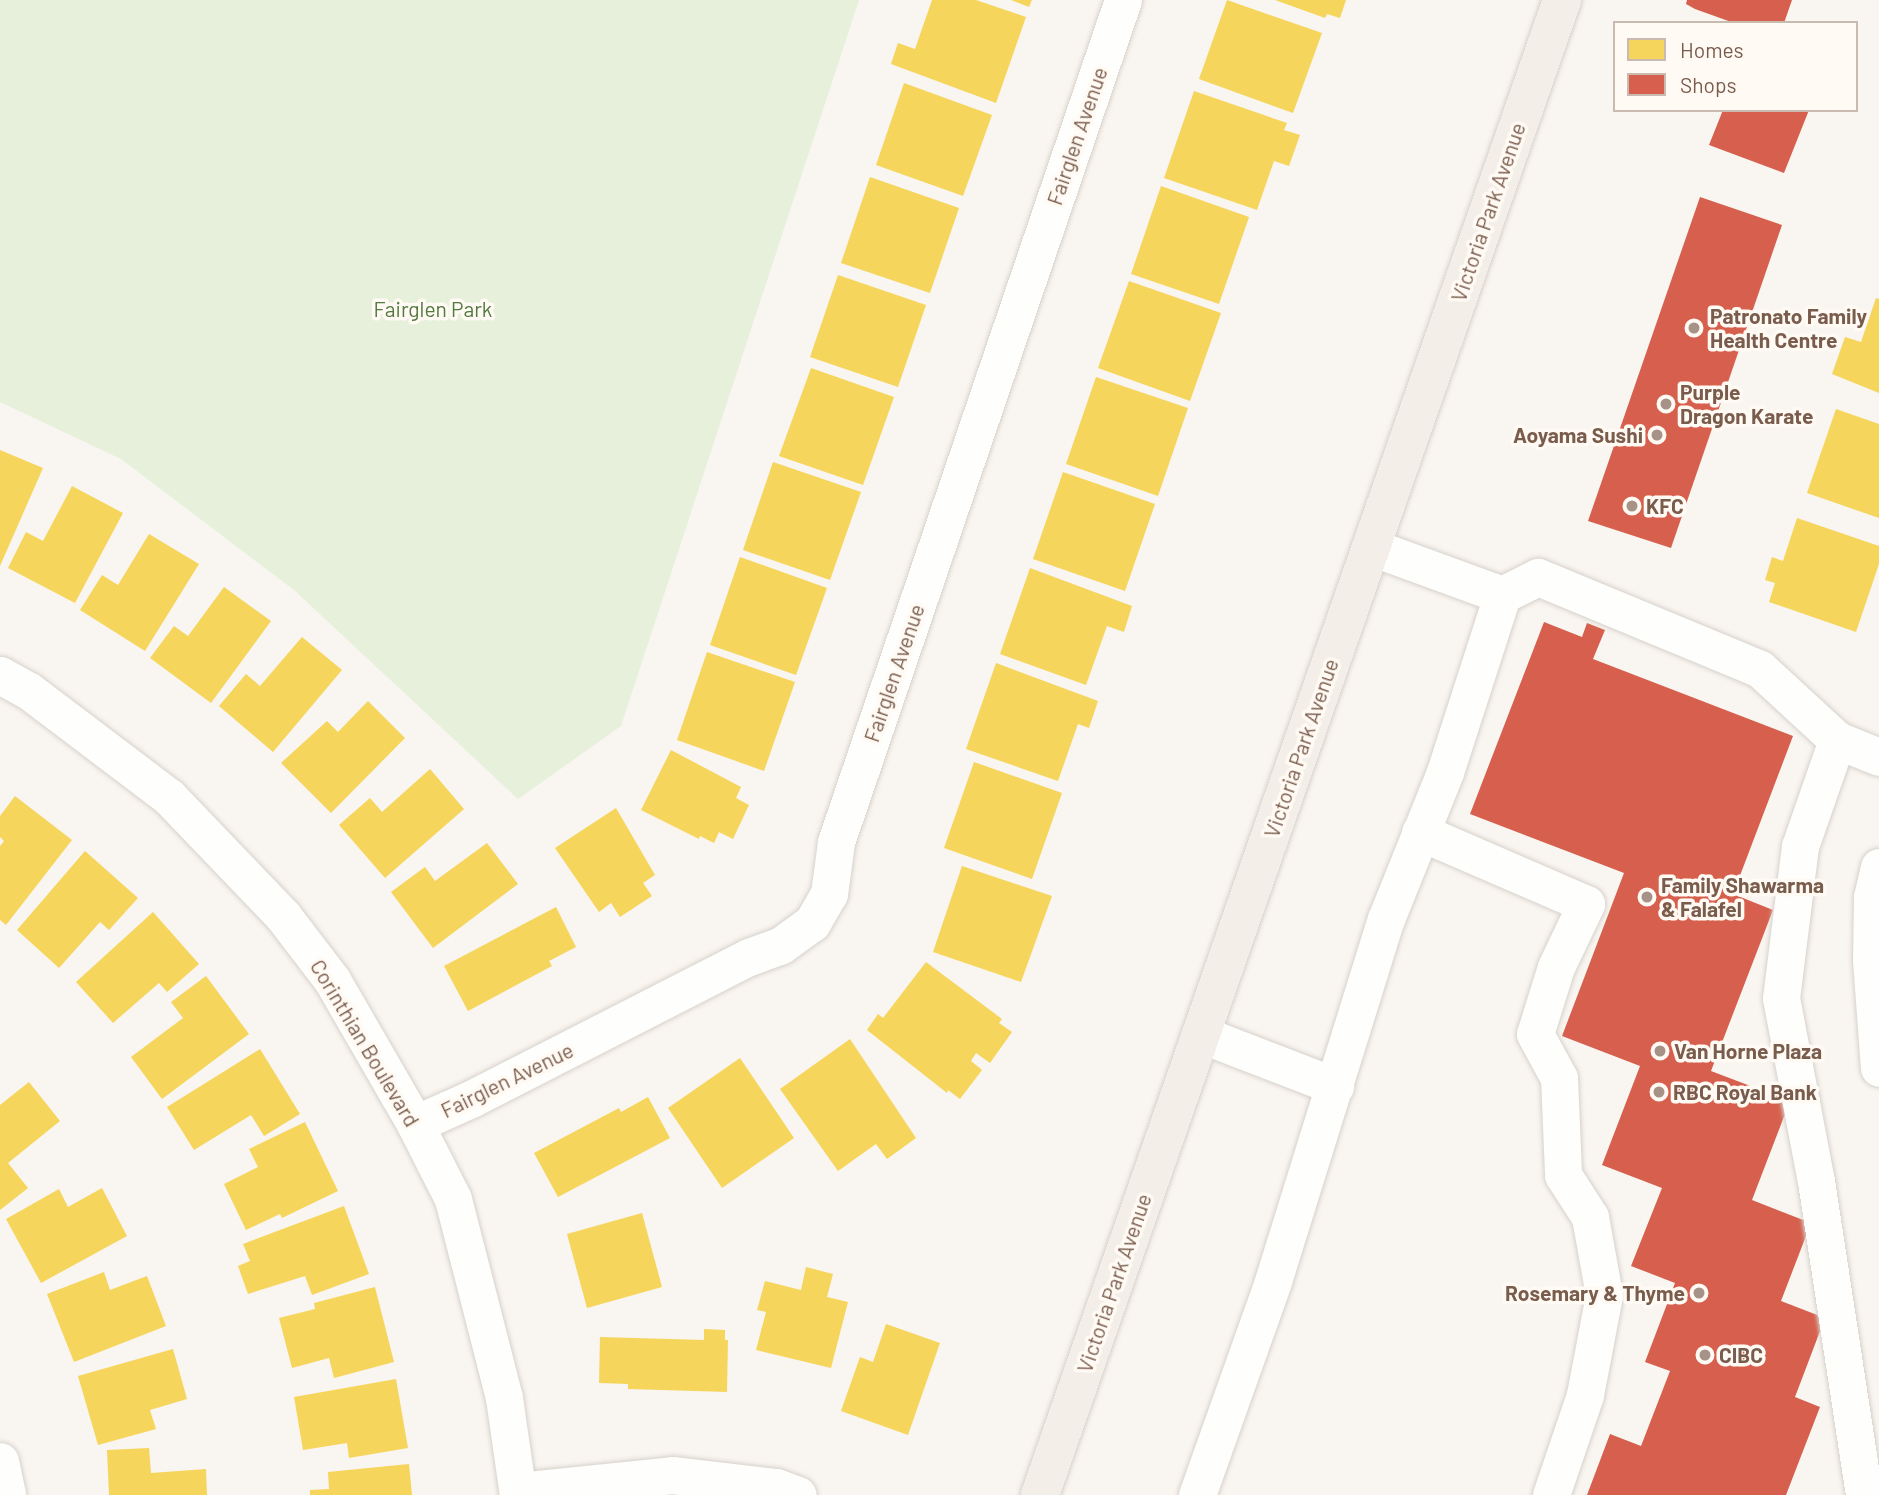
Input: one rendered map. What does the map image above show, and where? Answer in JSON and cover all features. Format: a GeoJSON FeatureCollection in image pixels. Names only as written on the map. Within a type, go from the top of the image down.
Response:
{"type":"FeatureCollection","features":[{"type":"Feature","properties":{"kind":"main road","name":"Victoria Park Avenue"},"geometry":{"type":"LineString","coordinates":[[1040,1495],[1562,0]]}},
{"type":"Feature","properties":{"kind":"street","name":"Fairglen Avenue"},"geometry":{"type":"LineString","coordinates":[[415,1124],[471,1099],[749,957],[780,946],[813,923],[829,894],[836,842],[1123,0]]}},
{"type":"Feature","properties":{"kind":"street"},"geometry":{"type":"LineString","coordinates":[[1371,547],[1502,595]]}},
{"type":"Feature","properties":{"kind":"street"},"geometry":{"type":"LineString","coordinates":[[1197,1495],[1264,1306],[1335,1086],[1385,919],[1445,772],[1502,595],[1538,577],[1760,669],[1837,740],[1879,757]]}},
{"type":"Feature","properties":{"kind":"street","name":"Corinthian Boulevard"},"geometry":{"type":"LineString","coordinates":[[0,675],[39,699],[169,797],[283,916],[332,980],[415,1124],[453,1199],[504,1398],[518,1493]]}},
{"type":"Feature","properties":{"kind":"street"},"geometry":{"type":"LineString","coordinates":[[1837,740],[1800,846],[1782,998],[1818,1195],[1864,1495]]}},
{"type":"Feature","properties":{"kind":"street"},"geometry":{"type":"LineString","coordinates":[[1420,832],[1586,904],[1556,967],[1535,1034],[1559,1078],[1563,1175],[1590,1217],[1604,1295],[1585,1395],[1551,1495]]}},
{"type":"Feature","properties":{"kind":"street"},"geometry":{"type":"LineString","coordinates":[[1879,867],[1872,897],[1871,960],[1879,1068]]}},
{"type":"Feature","properties":{"kind":"street"},"geometry":{"type":"LineString","coordinates":[[1200,1034],[1335,1086]]}},
{"type":"Feature","properties":{"kind":"street"},"geometry":{"type":"LineString","coordinates":[[0,1461],[7,1495]]}},
{"type":"Feature","properties":{"kind":"street"},"geometry":{"type":"LineString","coordinates":[[518,1493],[672,1475],[776,1487],[798,1495]]}},
{"type":"Feature","properties":{"kind":"green space","name":"Fairglen Park"},"geometry":{"type":"Polygon","coordinates":[[[0,0],[859,0],[621,726],[518,799],[294,590],[121,459],[0,402],[0,0]]]}},
{"type":"Feature","properties":{"kind":"building: Homes"},"geometry":{"type":"Polygon","coordinates":[[[932,0],[976,0],[1026,17],[996,103],[891,64],[898,43],[915,49],[932,0]]]}},
{"type":"Feature","properties":{"kind":"building: Homes"},"geometry":{"type":"Polygon","coordinates":[[[1011,0],[1032,0],[1029,7],[1011,0]]]}},
{"type":"Feature","properties":{"kind":"building: Homes"},"geometry":{"type":"Polygon","coordinates":[[[1227,0],[1322,33],[1293,113],[1199,79],[1227,0]]]}},
{"type":"Feature","properties":{"kind":"building: Homes"},"geometry":{"type":"Polygon","coordinates":[[[1275,0],[1346,0],[1340,18],[1327,14],[1325,18],[1275,0]]]}},
{"type":"Feature","properties":{"kind":"building: Homes"},"geometry":{"type":"Polygon","coordinates":[[[904,83],[992,115],[963,196],[876,165],[904,83]]]}},
{"type":"Feature","properties":{"kind":"building: Homes"},"geometry":{"type":"Polygon","coordinates":[[[1194,91],[1287,123],[1284,130],[1300,135],[1289,166],[1274,161],[1257,210],[1164,178],[1194,91]]]}},
{"type":"Feature","properties":{"kind":"building: Homes"},"geometry":{"type":"Polygon","coordinates":[[[870,177],[959,208],[930,293],[841,263],[870,177]]]}},
{"type":"Feature","properties":{"kind":"building: Homes"},"geometry":{"type":"Polygon","coordinates":[[[1161,186],[1249,217],[1219,304],[1131,274],[1161,186]]]}},
{"type":"Feature","properties":{"kind":"building: Homes"},"geometry":{"type":"Polygon","coordinates":[[[838,275],[926,305],[898,387],[810,357],[838,275]]]}},
{"type":"Feature","properties":{"kind":"building: Homes"},"geometry":{"type":"Polygon","coordinates":[[[1129,281],[1221,313],[1190,401],[1098,368],[1129,281]]]}},
{"type":"Feature","properties":{"kind":"building: Homes"},"geometry":{"type":"Polygon","coordinates":[[[1876,298],[1879,299],[1879,393],[1832,374],[1845,337],[1861,342],[1876,298]]]}},
{"type":"Feature","properties":{"kind":"building: Homes"},"geometry":{"type":"Polygon","coordinates":[[[811,368],[894,397],[863,485],[779,456],[811,368]]]}},
{"type":"Feature","properties":{"kind":"building: Homes"},"geometry":{"type":"Polygon","coordinates":[[[1096,377],[1188,408],[1158,496],[1066,464],[1096,377]]]}},
{"type":"Feature","properties":{"kind":"building: Homes"},"geometry":{"type":"Polygon","coordinates":[[[1836,409],[1879,424],[1879,518],[1807,493],[1836,409]]]}},
{"type":"Feature","properties":{"kind":"building: Homes"},"geometry":{"type":"Polygon","coordinates":[[[0,450],[43,468],[0,566],[0,450]]]}},
{"type":"Feature","properties":{"kind":"building: Homes"},"geometry":{"type":"Polygon","coordinates":[[[773,462],[861,492],[830,580],[743,550],[773,462]]]}},
{"type":"Feature","properties":{"kind":"building: Homes"},"geometry":{"type":"Polygon","coordinates":[[[1063,472],[1155,504],[1125,591],[1033,559],[1063,472]]]}},
{"type":"Feature","properties":{"kind":"building: Homes"},"geometry":{"type":"Polygon","coordinates":[[[72,486],[123,513],[75,603],[8,568],[26,532],[43,541],[72,486]]]}},
{"type":"Feature","properties":{"kind":"building: Homes"},"geometry":{"type":"Polygon","coordinates":[[[1797,518],[1879,546],[1879,564],[1856,632],[1769,602],[1775,583],[1765,580],[1772,557],[1783,561],[1797,518]]]}},
{"type":"Feature","properties":{"kind":"building: Homes"},"geometry":{"type":"Polygon","coordinates":[[[149,534],[199,564],[145,651],[80,610],[102,575],[118,585],[149,534]]]}},
{"type":"Feature","properties":{"kind":"building: Homes"},"geometry":{"type":"Polygon","coordinates":[[[740,557],[827,588],[796,675],[710,645],[740,557]]]}},
{"type":"Feature","properties":{"kind":"building: Homes"},"geometry":{"type":"Polygon","coordinates":[[[1030,568],[1132,606],[1124,632],[1107,626],[1086,685],[1000,654],[1030,568]]]}},
{"type":"Feature","properties":{"kind":"building: Homes"},"geometry":{"type":"Polygon","coordinates":[[[224,587],[271,621],[211,703],[150,658],[174,626],[188,636],[224,587]]]}},
{"type":"Feature","properties":{"kind":"building: Homes"},"geometry":{"type":"Polygon","coordinates":[[[302,637],[342,670],[273,752],[219,706],[246,674],[260,686],[302,637]]]}},
{"type":"Feature","properties":{"kind":"building: Homes"},"geometry":{"type":"Polygon","coordinates":[[[707,652],[795,682],[764,771],[677,740],[707,652]]]}},
{"type":"Feature","properties":{"kind":"building: Homes"},"geometry":{"type":"Polygon","coordinates":[[[996,663],[1098,701],[1089,728],[1078,724],[1058,781],[966,749],[996,663]]]}},
{"type":"Feature","properties":{"kind":"building: Homes"},"geometry":{"type":"Polygon","coordinates":[[[368,701],[405,738],[331,813],[281,763],[327,721],[338,732],[368,701]]]}},
{"type":"Feature","properties":{"kind":"building: Homes"},"geometry":{"type":"Polygon","coordinates":[[[671,750],[741,787],[736,798],[749,805],[733,839],[719,832],[714,843],[700,836],[699,839],[641,810],[671,750]]]}},
{"type":"Feature","properties":{"kind":"building: Homes"},"geometry":{"type":"Polygon","coordinates":[[[974,762],[1062,793],[1032,879],[944,848],[974,762]]]}},
{"type":"Feature","properties":{"kind":"building: Homes"},"geometry":{"type":"Polygon","coordinates":[[[430,769],[464,809],[385,878],[339,825],[370,798],[382,812],[430,769]]]}},
{"type":"Feature","properties":{"kind":"building: Homes"},"geometry":{"type":"Polygon","coordinates":[[[15,796],[72,840],[6,925],[0,920],[0,846],[4,841],[0,837],[0,816],[15,796]]]}},
{"type":"Feature","properties":{"kind":"building: Homes"},"geometry":{"type":"Polygon","coordinates":[[[616,808],[655,875],[643,883],[652,896],[620,917],[611,903],[599,912],[555,848],[616,808]]]}},
{"type":"Feature","properties":{"kind":"building: Homes"},"geometry":{"type":"Polygon","coordinates":[[[487,843],[518,884],[433,948],[391,892],[425,867],[435,881],[487,843]]]}},
{"type":"Feature","properties":{"kind":"building: Homes"},"geometry":{"type":"Polygon","coordinates":[[[85,851],[138,898],[109,930],[100,922],[59,968],[17,930],[85,851]]]}},
{"type":"Feature","properties":{"kind":"building: Homes"},"geometry":{"type":"Polygon","coordinates":[[[962,866],[1052,896],[1021,982],[933,952],[962,866]]]}},
{"type":"Feature","properties":{"kind":"building: Homes"},"geometry":{"type":"Polygon","coordinates":[[[556,907],[576,947],[549,961],[552,966],[468,1011],[444,966],[556,907]]]}},
{"type":"Feature","properties":{"kind":"building: Homes"},"geometry":{"type":"Polygon","coordinates":[[[153,912],[199,964],[167,992],[159,983],[113,1023],[76,982],[153,912]]]}},
{"type":"Feature","properties":{"kind":"building: Homes"},"geometry":{"type":"Polygon","coordinates":[[[926,962],[1002,1019],[999,1023],[1012,1032],[990,1063],[976,1053],[971,1061],[982,1070],[960,1099],[948,1090],[947,1093],[867,1030],[878,1014],[883,1018],[926,962]]]}},
{"type":"Feature","properties":{"kind":"building: Homes"},"geometry":{"type":"Polygon","coordinates":[[[206,976],[249,1034],[162,1099],[131,1057],[183,1018],[171,1002],[206,976]]]}},
{"type":"Feature","properties":{"kind":"building: Homes"},"geometry":{"type":"Polygon","coordinates":[[[850,1039],[916,1138],[887,1159],[876,1144],[838,1171],[780,1089],[850,1039]]]}},
{"type":"Feature","properties":{"kind":"building: Homes"},"geometry":{"type":"Polygon","coordinates":[[[260,1049],[300,1114],[264,1136],[251,1115],[194,1150],[167,1107],[260,1049]]]}},
{"type":"Feature","properties":{"kind":"building: Homes"},"geometry":{"type":"Polygon","coordinates":[[[740,1058],[794,1138],[722,1188],[668,1108],[740,1058]]]}},
{"type":"Feature","properties":{"kind":"building: Homes"},"geometry":{"type":"Polygon","coordinates":[[[29,1082],[60,1121],[8,1163],[28,1188],[0,1210],[0,1105],[29,1082]]]}},
{"type":"Feature","properties":{"kind":"building: Homes"},"geometry":{"type":"Polygon","coordinates":[[[648,1097],[670,1138],[558,1197],[534,1153],[619,1108],[621,1112],[648,1097]]]}},
{"type":"Feature","properties":{"kind":"building: Homes"},"geometry":{"type":"Polygon","coordinates":[[[305,1122],[338,1191],[282,1218],[280,1214],[246,1230],[224,1184],[258,1167],[249,1149],[305,1122]]]}},
{"type":"Feature","properties":{"kind":"building: Homes"},"geometry":{"type":"Polygon","coordinates":[[[102,1188],[127,1236],[41,1283],[6,1219],[59,1189],[68,1207],[102,1188]]]}},
{"type":"Feature","properties":{"kind":"building: Homes"},"geometry":{"type":"Polygon","coordinates":[[[344,1206],[369,1274],[312,1295],[305,1276],[248,1294],[238,1266],[250,1261],[243,1244],[344,1206]]]}},
{"type":"Feature","properties":{"kind":"building: Homes"},"geometry":{"type":"Polygon","coordinates":[[[642,1213],[662,1287],[587,1308],[567,1234],[642,1213]]]}},
{"type":"Feature","properties":{"kind":"building: Homes"},"geometry":{"type":"Polygon","coordinates":[[[806,1267],[833,1274],[827,1297],[848,1302],[831,1368],[756,1350],[766,1312],[757,1310],[765,1281],[801,1290],[806,1267]]]}},
{"type":"Feature","properties":{"kind":"building: Homes"},"geometry":{"type":"Polygon","coordinates":[[[104,1272],[110,1290],[147,1276],[166,1326],[74,1362],[47,1294],[104,1272]]]}},
{"type":"Feature","properties":{"kind":"building: Homes"},"geometry":{"type":"Polygon","coordinates":[[[375,1287],[394,1362],[334,1378],[329,1358],[292,1368],[279,1318],[315,1309],[314,1303],[375,1287]]]}},
{"type":"Feature","properties":{"kind":"building: Homes"},"geometry":{"type":"Polygon","coordinates":[[[886,1324],[940,1343],[908,1435],[841,1411],[860,1357],[873,1362],[886,1324]]]}},
{"type":"Feature","properties":{"kind":"building: Homes"},"geometry":{"type":"Polygon","coordinates":[[[704,1329],[725,1330],[725,1340],[728,1340],[727,1392],[628,1389],[628,1384],[599,1383],[600,1337],[704,1340],[704,1329]]]}},
{"type":"Feature","properties":{"kind":"building: Homes"},"geometry":{"type":"Polygon","coordinates":[[[173,1349],[187,1399],[150,1410],[156,1429],[98,1445],[78,1376],[173,1349]]]}},
{"type":"Feature","properties":{"kind":"building: Homes"},"geometry":{"type":"Polygon","coordinates":[[[396,1379],[408,1448],[349,1458],[347,1443],[303,1450],[294,1397],[396,1379]]]}},
{"type":"Feature","properties":{"kind":"building: Homes"},"geometry":{"type":"Polygon","coordinates":[[[149,1448],[151,1473],[206,1469],[207,1495],[109,1495],[107,1450],[149,1448]]]}},
{"type":"Feature","properties":{"kind":"building: Homes"},"geometry":{"type":"Polygon","coordinates":[[[409,1464],[412,1495],[310,1495],[310,1490],[329,1489],[328,1472],[409,1464]]]}},
{"type":"Feature","properties":{"kind":"building: Shops"},"geometry":{"type":"Polygon","coordinates":[[[1687,0],[1792,0],[1785,21],[1728,21],[1686,4],[1687,0]]]}},
{"type":"Feature","properties":{"kind":"building: Shops"},"geometry":{"type":"Polygon","coordinates":[[[1722,112],[1808,112],[1784,173],[1709,145],[1722,112]]]}},
{"type":"Feature","properties":{"kind":"building: Shops"},"geometry":{"type":"Polygon","coordinates":[[[1700,197],[1782,225],[1671,548],[1588,521],[1700,197]]]}},
{"type":"Feature","properties":{"kind":"building: Shops","name":"Van Horne Plaza"},"geometry":{"type":"Polygon","coordinates":[[[1544,622],[1582,637],[1587,623],[1605,630],[1593,659],[1793,736],[1733,894],[1773,910],[1711,1071],[1790,1101],[1752,1200],[1811,1223],[1781,1301],[1825,1318],[1795,1397],[1820,1407],[1786,1495],[1587,1495],[1610,1434],[1641,1446],[1670,1371],[1645,1362],[1675,1283],[1631,1266],[1662,1188],[1602,1165],[1640,1066],[1562,1036],[1624,873],[1470,814],[1544,622]]]}},
{"type":"Feature","properties":{"kind":"place","name":"Patronato Family Health Centre"},"geometry":{"type":"Point","coordinates":[1694,328]}},
{"type":"Feature","properties":{"kind":"place","name":"Purple Dragon Karate"},"geometry":{"type":"Point","coordinates":[1666,404]}},
{"type":"Feature","properties":{"kind":"place","name":"Aoyama Sushi"},"geometry":{"type":"Point","coordinates":[1657,435]}},
{"type":"Feature","properties":{"kind":"place","name":"KFC"},"geometry":{"type":"Point","coordinates":[1632,506]}},
{"type":"Feature","properties":{"kind":"place","name":"Family Shawarma & Falafel"},"geometry":{"type":"Point","coordinates":[1647,897]}},
{"type":"Feature","properties":{"kind":"place","name":"Van Horne Plaza"},"geometry":{"type":"Point","coordinates":[1660,1051]}},
{"type":"Feature","properties":{"kind":"place","name":"RBC Royal Bank"},"geometry":{"type":"Point","coordinates":[1659,1092]}},
{"type":"Feature","properties":{"kind":"place","name":"Rosemary & Thyme"},"geometry":{"type":"Point","coordinates":[1699,1293]}},
{"type":"Feature","properties":{"kind":"place","name":"CIBC"},"geometry":{"type":"Point","coordinates":[1705,1355]}}]}
